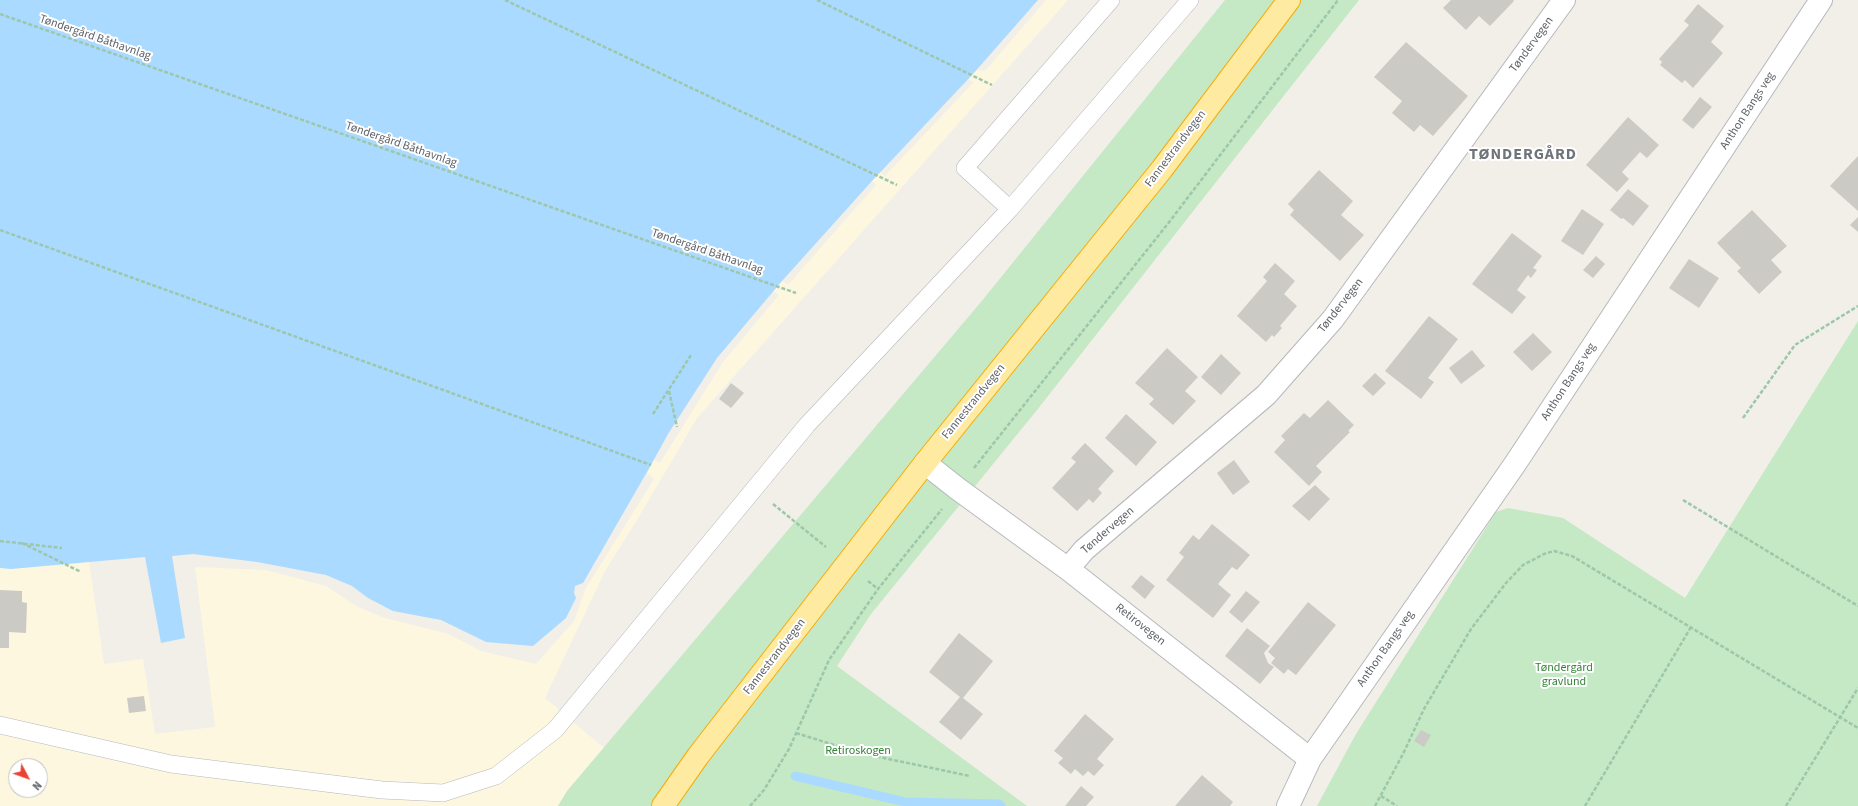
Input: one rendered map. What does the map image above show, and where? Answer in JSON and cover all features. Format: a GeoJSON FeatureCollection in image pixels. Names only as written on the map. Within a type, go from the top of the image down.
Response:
{"type":"FeatureCollection","features":[{"type":"Feature","properties":{"kind":"highway","name":"Fannestrandvegen"},"geometry":{"type":"LineString","coordinates":[[663,806],[698,756],[925,463],[1162,169],[1288,0]]}},
{"type":"Feature","properties":{"kind":"street","name":"Tøndervegen"},"geometry":{"type":"LineString","coordinates":[[1068,569],[1084,550],[1266,395],[1322,331],[1337,313],[1564,0]]}},
{"type":"Feature","properties":{"kind":"street","name":"Anthon Bangs veg"},"geometry":{"type":"LineString","coordinates":[[1310,759],[1515,464],[1821,0]]}},
{"type":"Feature","properties":{"kind":"street","name":"Retirovegen"},"geometry":{"type":"LineString","coordinates":[[925,463],[958,489],[1068,569],[1310,759]]}},
{"type":"Feature","properties":{"kind":"street"},"geometry":{"type":"LineString","coordinates":[[1288,806],[1310,759]]}},
{"type":"Feature","properties":{"kind":"lane"},"geometry":{"type":"LineString","coordinates":[[1010,209],[965,168],[1111,0]]}},
{"type":"Feature","properties":{"kind":"lane"},"geometry":{"type":"LineString","coordinates":[[0,725],[171,764],[382,790],[443,793],[496,776],[555,730],[807,424],[1010,209],[1190,0]]}},
{"type":"Feature","properties":{"kind":"path"},"geometry":{"type":"LineString","coordinates":[[505,0],[897,185]]}},
{"type":"Feature","properties":{"kind":"path"},"geometry":{"type":"LineString","coordinates":[[817,0],[992,84]]}},
{"type":"Feature","properties":{"kind":"path"},"geometry":{"type":"LineString","coordinates":[[972,472],[1170,221],[1338,0]]}},
{"type":"Feature","properties":{"kind":"path","name":"Tøndergård Båthavnlag"},"geometry":{"type":"LineString","coordinates":[[0,14],[796,293]]}},
{"type":"Feature","properties":{"kind":"path"},"geometry":{"type":"LineString","coordinates":[[0,230],[651,465]]}},
{"type":"Feature","properties":{"kind":"path"},"geometry":{"type":"LineString","coordinates":[[1743,418],[1795,345],[1858,306]]}},
{"type":"Feature","properties":{"kind":"path"},"geometry":{"type":"LineString","coordinates":[[653,414],[691,354]]}},
{"type":"Feature","properties":{"kind":"path"},"geometry":{"type":"LineString","coordinates":[[668,390],[677,427]]}},
{"type":"Feature","properties":{"kind":"path"},"geometry":{"type":"LineString","coordinates":[[754,489],[827,548]]}},
{"type":"Feature","properties":{"kind":"path"},"geometry":{"type":"LineString","coordinates":[[1683,500],[1858,606]]}},
{"type":"Feature","properties":{"kind":"path"},"geometry":{"type":"LineString","coordinates":[[750,806],[764,790],[789,749],[829,660],[878,589],[945,505]]}},
{"type":"Feature","properties":{"kind":"path"},"geometry":{"type":"LineString","coordinates":[[0,542],[62,548]]}},
{"type":"Feature","properties":{"kind":"path"},"geometry":{"type":"LineString","coordinates":[[22,543],[81,572]]}},
{"type":"Feature","properties":{"kind":"path"},"geometry":{"type":"LineString","coordinates":[[1375,806],[1424,709],[1471,629],[1522,564],[1554,551],[1572,556],[1858,728]]}},
{"type":"Feature","properties":{"kind":"path"},"geometry":{"type":"LineString","coordinates":[[867,580],[878,589]]}},
{"type":"Feature","properties":{"kind":"path"},"geometry":{"type":"LineString","coordinates":[[1585,806],[1691,627]]}},
{"type":"Feature","properties":{"kind":"path"},"geometry":{"type":"LineString","coordinates":[[1786,806],[1858,688]]}},
{"type":"Feature","properties":{"kind":"path"},"geometry":{"type":"LineString","coordinates":[[796,733],[860,753],[970,776]]}},
{"type":"Feature","properties":{"kind":"path"},"geometry":{"type":"LineString","coordinates":[[1381,796],[1397,806]]}},
{"type":"Feature","properties":{"kind":"shaded area"},"geometry":{"type":"Polygon","coordinates":[[[1046,0],[1068,0],[697,418],[605,571],[545,698],[604,748],[567,791],[558,806],[0,806],[0,568],[11,569],[89,562],[104,664],[143,659],[155,734],[215,727],[195,567],[266,570],[326,586],[356,606],[385,618],[448,634],[481,651],[536,664],[574,621],[586,588],[654,479],[647,473],[654,460],[660,463],[723,362],[779,295],[773,291],[782,281],[788,285],[876,185],[872,181],[880,172],[885,176],[974,82],[968,79],[976,70],[985,71],[1046,0]]]}},
{"type":"Feature","properties":{"kind":"green space","name":"Retiroskogen"},"geometry":{"type":"Polygon","coordinates":[[[1225,0],[1359,0],[1037,410],[871,614],[837,666],[1027,806],[558,806],[567,791],[981,302],[1225,0]]]}},
{"type":"Feature","properties":{"kind":"green space","name":"Tøndergård gravlund"},"geometry":{"type":"Polygon","coordinates":[[[1858,321],[1858,806],[1317,806],[1356,734],[1496,512],[1508,508],[1563,518],[1685,598],[1858,321]]]}},
{"type":"Feature","properties":{"kind":"water"},"geometry":{"type":"Polygon","coordinates":[[[0,0],[1038,0],[973,74],[872,181],[782,281],[717,358],[668,434],[583,583],[575,586],[574,593],[576,598],[566,618],[533,646],[486,642],[441,620],[393,611],[368,598],[352,586],[326,575],[257,562],[193,554],[172,556],[185,638],[161,643],[145,557],[11,569],[0,568],[0,0]]]}},
{"type":"Feature","properties":{"kind":"building"},"geometry":{"type":"Polygon","coordinates":[[[1451,0],[1514,1],[1490,26],[1479,16],[1466,30],[1443,8],[1451,0]]]}},
{"type":"Feature","properties":{"kind":"building"},"geometry":{"type":"Polygon","coordinates":[[[1698,4],[1724,26],[1711,42],[1723,53],[1693,88],[1685,80],[1682,83],[1660,65],[1662,62],[1659,59],[1689,25],[1684,21],[1698,4]]]}},
{"type":"Feature","properties":{"kind":"building"},"geometry":{"type":"Polygon","coordinates":[[[1406,42],[1468,96],[1433,136],[1420,125],[1414,132],[1392,113],[1402,101],[1374,77],[1406,42]]]}},
{"type":"Feature","properties":{"kind":"building"},"geometry":{"type":"Polygon","coordinates":[[[1700,97],[1712,107],[1693,129],[1682,120],[1700,97]]]}},
{"type":"Feature","properties":{"kind":"building"},"geometry":{"type":"Polygon","coordinates":[[[1628,117],[1659,145],[1647,158],[1640,152],[1622,172],[1629,179],[1617,192],[1586,165],[1628,117]]]}},
{"type":"Feature","properties":{"kind":"building"},"geometry":{"type":"Polygon","coordinates":[[[1858,156],[1858,211],[1830,186],[1858,156]]]}},
{"type":"Feature","properties":{"kind":"building"},"geometry":{"type":"Polygon","coordinates":[[[1319,170],[1353,201],[1341,215],[1364,235],[1340,261],[1290,215],[1294,210],[1288,204],[1319,170]]]}},
{"type":"Feature","properties":{"kind":"building"},"geometry":{"type":"Polygon","coordinates":[[[1628,189],[1649,206],[1633,226],[1610,210],[1628,189]]]}},
{"type":"Feature","properties":{"kind":"building"},"geometry":{"type":"Polygon","coordinates":[[[1582,209],[1604,224],[1583,255],[1561,241],[1582,209]]]}},
{"type":"Feature","properties":{"kind":"building"},"geometry":{"type":"Polygon","coordinates":[[[1752,210],[1787,246],[1771,260],[1782,272],[1759,294],[1737,271],[1741,268],[1717,243],[1752,210]]]}},
{"type":"Feature","properties":{"kind":"building"},"geometry":{"type":"Polygon","coordinates":[[[1858,217],[1858,232],[1850,225],[1858,217]]]}},
{"type":"Feature","properties":{"kind":"building"},"geometry":{"type":"Polygon","coordinates":[[[1512,233],[1542,256],[1533,268],[1537,270],[1531,278],[1528,275],[1517,290],[1526,297],[1512,314],[1472,284],[1512,233]]]}},
{"type":"Feature","properties":{"kind":"building"},"geometry":{"type":"Polygon","coordinates":[[[1596,256],[1605,264],[1593,278],[1583,270],[1596,256]]]}},
{"type":"Feature","properties":{"kind":"building"},"geometry":{"type":"Polygon","coordinates":[[[1689,259],[1719,278],[1699,308],[1669,288],[1689,259]]]}},
{"type":"Feature","properties":{"kind":"building"},"geometry":{"type":"Polygon","coordinates":[[[1275,263],[1295,281],[1284,294],[1297,306],[1280,326],[1282,328],[1274,337],[1272,335],[1266,342],[1237,316],[1267,281],[1263,277],[1275,263]]]}},
{"type":"Feature","properties":{"kind":"building"},"geometry":{"type":"Polygon","coordinates":[[[1429,316],[1458,339],[1428,378],[1434,382],[1421,399],[1385,371],[1429,316]]]}},
{"type":"Feature","properties":{"kind":"building"},"geometry":{"type":"Polygon","coordinates":[[[1533,333],[1552,352],[1532,371],[1513,352],[1533,333]]]}},
{"type":"Feature","properties":{"kind":"building"},"geometry":{"type":"Polygon","coordinates":[[[1167,348],[1198,377],[1185,391],[1196,401],[1173,425],[1149,404],[1154,399],[1135,383],[1167,348]]]}},
{"type":"Feature","properties":{"kind":"building"},"geometry":{"type":"Polygon","coordinates":[[[1472,350],[1485,366],[1461,384],[1449,368],[1472,350]]]}},
{"type":"Feature","properties":{"kind":"building"},"geometry":{"type":"Polygon","coordinates":[[[1221,354],[1241,373],[1221,395],[1201,377],[1221,354]]]}},
{"type":"Feature","properties":{"kind":"building"},"geometry":{"type":"Polygon","coordinates":[[[1375,373],[1386,383],[1373,396],[1362,386],[1375,373]]]}},
{"type":"Feature","properties":{"kind":"building"},"geometry":{"type":"Polygon","coordinates":[[[731,383],[744,393],[731,408],[719,399],[731,383]]]}},
{"type":"Feature","properties":{"kind":"building"},"geometry":{"type":"Polygon","coordinates":[[[1328,400],[1354,425],[1348,431],[1350,432],[1316,466],[1322,472],[1309,486],[1274,452],[1285,440],[1281,436],[1304,413],[1310,418],[1328,400]]]}},
{"type":"Feature","properties":{"kind":"building"},"geometry":{"type":"Polygon","coordinates":[[[1126,414],[1157,442],[1136,466],[1105,438],[1126,414]]]}},
{"type":"Feature","properties":{"kind":"building"},"geometry":{"type":"Polygon","coordinates":[[[1085,443],[1114,471],[1098,489],[1102,493],[1093,503],[1089,499],[1077,511],[1052,488],[1076,462],[1071,458],[1085,443]]]}},
{"type":"Feature","properties":{"kind":"building"},"geometry":{"type":"Polygon","coordinates":[[[1234,460],[1250,482],[1233,495],[1217,473],[1234,460]]]}},
{"type":"Feature","properties":{"kind":"building"},"geometry":{"type":"Polygon","coordinates":[[[1315,485],[1330,499],[1309,521],[1292,506],[1315,485]]]}},
{"type":"Feature","properties":{"kind":"building"},"geometry":{"type":"Polygon","coordinates":[[[1212,524],[1250,555],[1237,570],[1232,567],[1218,584],[1231,595],[1213,618],[1166,580],[1184,557],[1179,553],[1193,535],[1199,540],[1212,524]]]}},
{"type":"Feature","properties":{"kind":"building"},"geometry":{"type":"Polygon","coordinates":[[[1141,575],[1155,586],[1145,599],[1131,587],[1141,575]]]}},
{"type":"Feature","properties":{"kind":"building"},"geometry":{"type":"Polygon","coordinates":[[[0,590],[22,591],[22,602],[27,603],[26,633],[9,632],[9,648],[0,648],[0,590]]]}},
{"type":"Feature","properties":{"kind":"building"},"geometry":{"type":"Polygon","coordinates":[[[1246,591],[1260,602],[1242,623],[1229,612],[1246,591]]]}},
{"type":"Feature","properties":{"kind":"building"},"geometry":{"type":"Polygon","coordinates":[[[1308,602],[1336,625],[1296,675],[1288,669],[1284,674],[1271,663],[1275,658],[1268,652],[1308,602]]]}},
{"type":"Feature","properties":{"kind":"building"},"geometry":{"type":"Polygon","coordinates":[[[1247,628],[1270,646],[1264,653],[1268,663],[1274,667],[1260,684],[1225,656],[1247,628]]]}},
{"type":"Feature","properties":{"kind":"building"},"geometry":{"type":"Polygon","coordinates":[[[959,633],[993,661],[963,698],[983,714],[961,740],[939,722],[960,697],[929,672],[959,633]]]}},
{"type":"Feature","properties":{"kind":"building"},"geometry":{"type":"Polygon","coordinates":[[[144,696],[146,711],[129,713],[127,698],[144,696]]]}},
{"type":"Feature","properties":{"kind":"building"},"geometry":{"type":"Polygon","coordinates":[[[1085,714],[1114,739],[1097,759],[1104,765],[1094,776],[1088,771],[1083,776],[1075,769],[1071,774],[1058,763],[1063,758],[1054,751],[1085,714]]]}},
{"type":"Feature","properties":{"kind":"building"},"geometry":{"type":"Polygon","coordinates":[[[1421,730],[1431,735],[1424,747],[1414,741],[1421,730]]]}},
{"type":"Feature","properties":{"kind":"building"},"geometry":{"type":"Polygon","coordinates":[[[1202,775],[1233,802],[1230,806],[1175,806],[1202,775]]]}},
{"type":"Feature","properties":{"kind":"building"},"geometry":{"type":"Polygon","coordinates":[[[1081,786],[1094,797],[1086,806],[1065,806],[1081,786]]]}},
{"type":"Feature","properties":{"kind":"waterway"},"geometry":{"type":"LineString","coordinates":[[795,776],[905,802],[999,804],[1001,806]]}},
{"type":"Feature","properties":{"kind":"district","name":"TØNDERGÅRD"},"geometry":{"type":"Point","coordinates":[1523,155]}}]}
